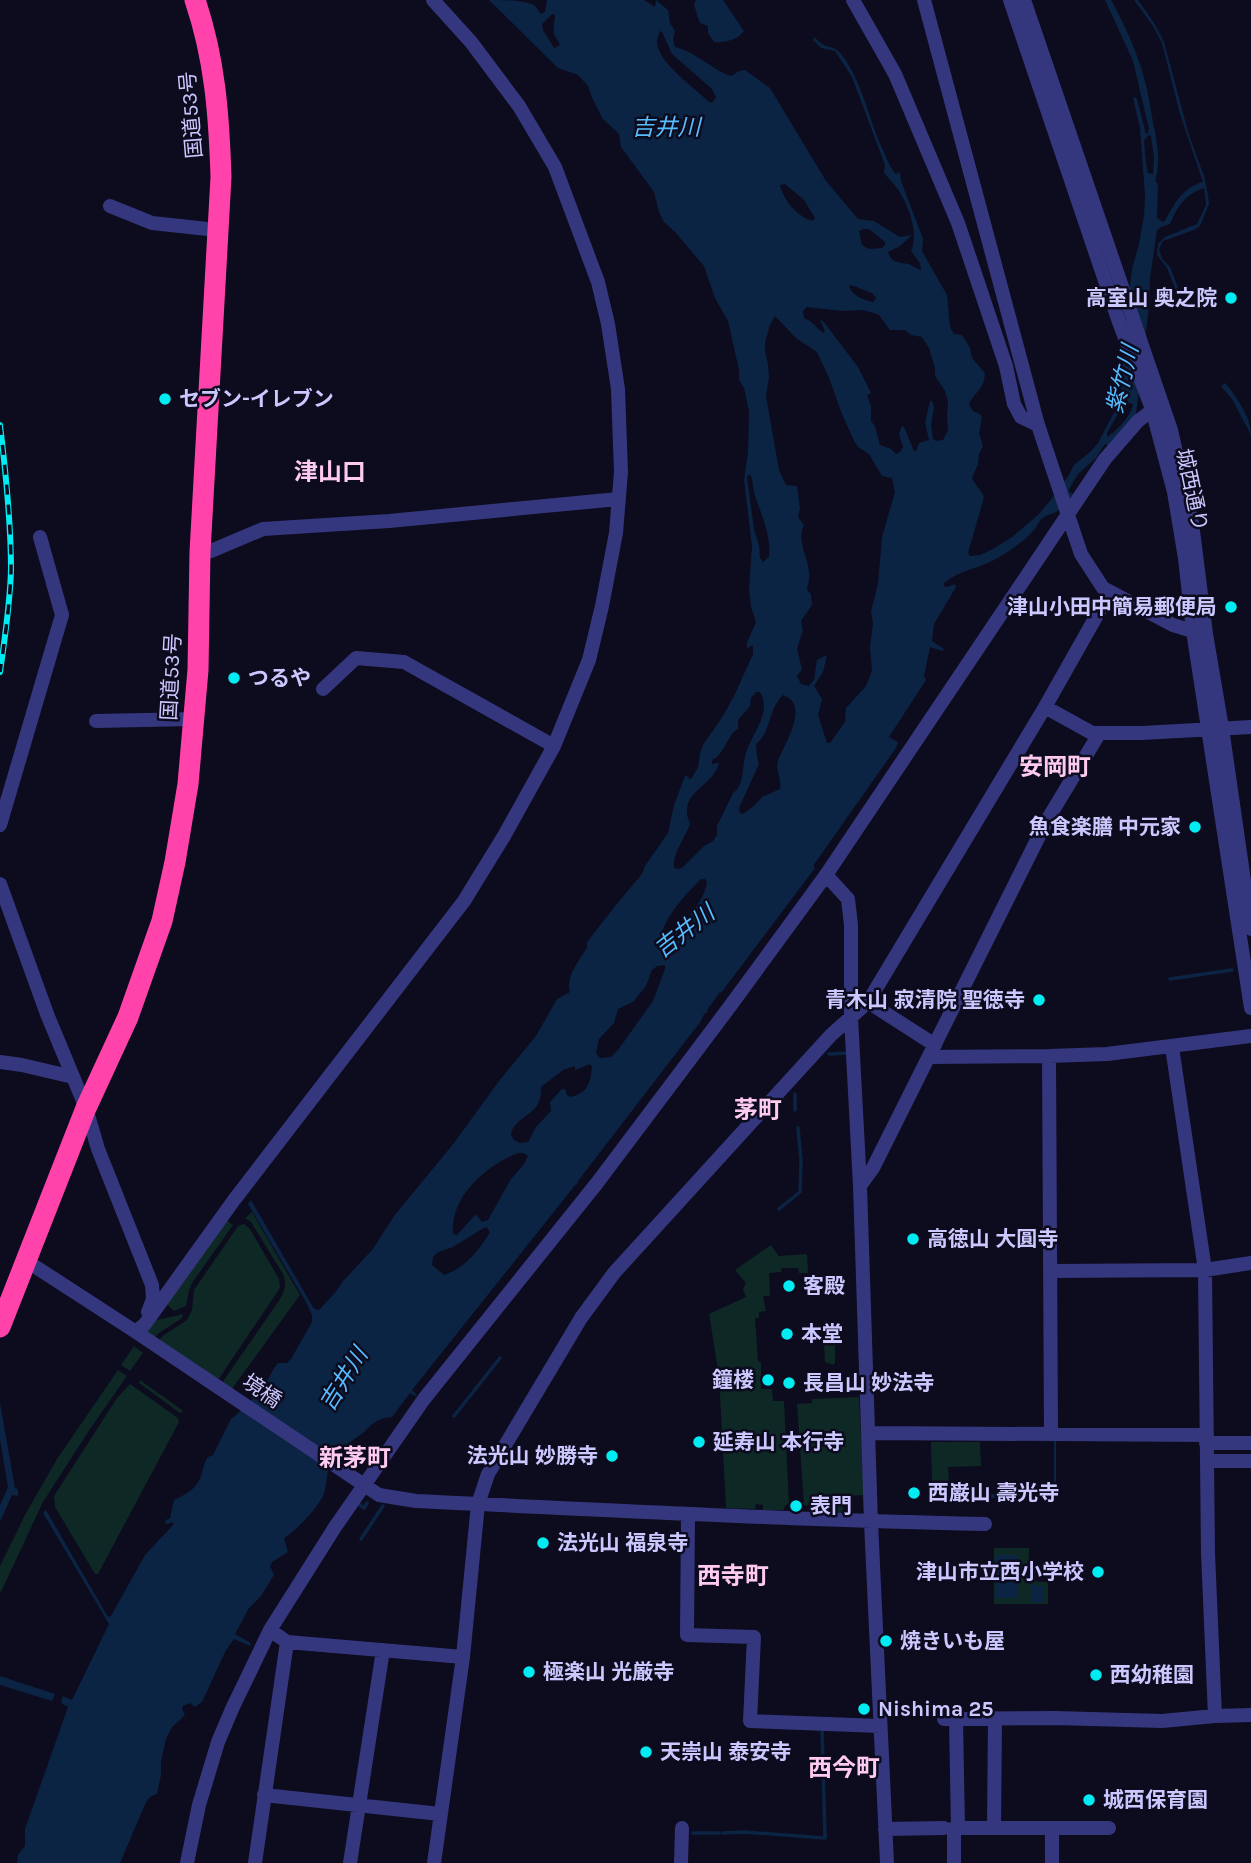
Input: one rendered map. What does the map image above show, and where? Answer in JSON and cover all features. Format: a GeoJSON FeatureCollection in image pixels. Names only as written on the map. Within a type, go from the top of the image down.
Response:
{"type":"FeatureCollection","features":[{"type":"Feature","properties":{"kind":"highway","name":"国道53号"},"geometry":{"type":"LineString","coordinates":[[0,1327],[86,1108],[128,1017],[162,921],[188,784],[198,670],[200,552],[221,177],[219,115],[204,26],[195,0]]}},
{"type":"Feature","properties":{"kind":"street"},"geometry":{"type":"LineString","coordinates":[[141,1328],[234,1200],[464,901],[505,836],[554,746],[589,660],[602,606],[616,533],[621,471],[618,389],[608,324],[598,282],[555,167],[519,106],[471,42],[433,0]]}},
{"type":"Feature","properties":{"kind":"street"},"geometry":{"type":"LineString","coordinates":[[853,0],[895,74],[958,223],[1006,366],[1014,404],[1021,417],[1038,425]]}},
{"type":"Feature","properties":{"kind":"street"},"geometry":{"type":"LineString","coordinates":[[924,0],[1038,425],[1081,554],[1103,588],[1172,625],[1199,633]]}},
{"type":"Feature","properties":{"kind":"street","name":"城西通り"},"geometry":{"type":"LineString","coordinates":[[1010,0],[1119,322],[1144,388],[1171,430],[1192,523],[1199,633],[1251,929]]}},
{"type":"Feature","properties":{"kind":"street","name":"城西通り"},"geometry":{"type":"LineString","coordinates":[[1024,0],[1148,362],[1157,406]]}},
{"type":"Feature","properties":{"kind":"street"},"geometry":{"type":"LineString","coordinates":[[110,206],[152,223],[217,230]]}},
{"type":"Feature","properties":{"kind":"street"},"geometry":{"type":"LineString","coordinates":[[187,1863],[199,1805],[218,1742],[270,1630],[363,1485],[424,1399],[597,1183],[728,1009],[826,875],[1067,512],[1105,459],[1138,421],[1157,406]]}},
{"type":"Feature","properties":{"kind":"street"},"geometry":{"type":"LineString","coordinates":[[200,552],[211,551],[263,529],[389,521],[618,499]]}},
{"type":"Feature","properties":{"kind":"street"},"geometry":{"type":"LineString","coordinates":[[0,825],[62,615],[40,537]]}},
{"type":"Feature","properties":{"kind":"street"},"geometry":{"type":"LineString","coordinates":[[434,1863],[463,1657],[478,1504],[488,1474],[581,1318],[614,1273],[831,1035],[869,1002],[1045,708],[1110,592]]}},
{"type":"Feature","properties":{"kind":"street"},"geometry":{"type":"LineString","coordinates":[[323,689],[356,658],[404,662],[554,746]]}},
{"type":"Feature","properties":{"kind":"street"},"geometry":{"type":"LineString","coordinates":[[1045,708],[1092,733],[1099,734],[1251,727]]}},
{"type":"Feature","properties":{"kind":"street"},"geometry":{"type":"LineString","coordinates":[[96,721],[193,719]]}},
{"type":"Feature","properties":{"kind":"street","name":"城西通り"},"geometry":{"type":"LineString","coordinates":[[1215,728],[1251,1008]]}},
{"type":"Feature","properties":{"kind":"street"},"geometry":{"type":"LineString","coordinates":[[860,1186],[873,1168],[1046,822],[1099,734]]}},
{"type":"Feature","properties":{"kind":"street"},"geometry":{"type":"LineString","coordinates":[[826,875],[848,899],[851,925],[851,1017],[887,1863]]}},
{"type":"Feature","properties":{"kind":"street"},"geometry":{"type":"LineString","coordinates":[[0,884],[47,1014],[86,1108],[98,1149],[152,1285],[153,1299],[141,1328]]}},
{"type":"Feature","properties":{"kind":"street"},"geometry":{"type":"LineString","coordinates":[[869,1002],[932,1051],[1049,1056],[1110,1054],[1251,1036]]}},
{"type":"Feature","properties":{"kind":"street"},"geometry":{"type":"LineString","coordinates":[[1172,1047],[1205,1270],[1210,1641],[1214,1716]]}},
{"type":"Feature","properties":{"kind":"street"},"geometry":{"type":"LineString","coordinates":[[1049,1056],[1051,1434]]}},
{"type":"Feature","properties":{"kind":"street"},"geometry":{"type":"LineString","coordinates":[[0,1062],[73,1077]]}},
{"type":"Feature","properties":{"kind":"street","name":"境橋"},"geometry":{"type":"LineString","coordinates":[[25,1260],[141,1328],[379,1495],[413,1501],[871,1522],[985,1524]]}},
{"type":"Feature","properties":{"kind":"street"},"geometry":{"type":"LineString","coordinates":[[1050,1271],[1205,1270],[1251,1263]]}},
{"type":"Feature","properties":{"kind":"street"},"geometry":{"type":"LineString","coordinates":[[869,1433],[1051,1434],[1251,1443]]}},
{"type":"Feature","properties":{"kind":"street"},"geometry":{"type":"LineString","coordinates":[[1207,1461],[1251,1461]]}},
{"type":"Feature","properties":{"kind":"street"},"geometry":{"type":"LineString","coordinates":[[688,1514],[687,1635],[754,1637],[750,1721],[880,1726]]}},
{"type":"Feature","properties":{"kind":"street"},"geometry":{"type":"LineString","coordinates":[[270,1630],[287,1642],[463,1657]]}},
{"type":"Feature","properties":{"kind":"street"},"geometry":{"type":"LineString","coordinates":[[255,1863],[287,1642]]}},
{"type":"Feature","properties":{"kind":"street"},"geometry":{"type":"LineString","coordinates":[[350,1863],[383,1650]]}},
{"type":"Feature","properties":{"kind":"street"},"geometry":{"type":"LineString","coordinates":[[954,1863],[950,1719],[1163,1721],[1251,1715]]}},
{"type":"Feature","properties":{"kind":"street"},"geometry":{"type":"LineString","coordinates":[[994,1827],[995,1718]]}},
{"type":"Feature","properties":{"kind":"street"},"geometry":{"type":"LineString","coordinates":[[264,1795],[440,1814]]}},
{"type":"Feature","properties":{"kind":"street"},"geometry":{"type":"LineString","coordinates":[[681,1863],[682,1828]]}},
{"type":"Feature","properties":{"kind":"street"},"geometry":{"type":"LineString","coordinates":[[885,1829],[1109,1828]]}},
{"type":"Feature","properties":{"kind":"street"},"geometry":{"type":"LineString","coordinates":[[1052,1829],[1052,1863]]}},
{"type":"Feature","properties":{"kind":"green space"},"geometry":{"type":"Polygon","coordinates":[[[252,1212],[300,1295],[232,1389],[222,1383],[280,1299],[285,1287],[283,1274],[251,1222],[245,1218],[252,1212]]]}},
{"type":"Feature","properties":{"kind":"green space"},"geometry":{"type":"Polygon","coordinates":[[[225,1219],[233,1225],[192,1283],[186,1306],[174,1311],[165,1303],[225,1219]]]}},
{"type":"Feature","properties":{"kind":"green space"},"geometry":{"type":"Polygon","coordinates":[[[244,1224],[250,1229],[279,1279],[280,1288],[218,1380],[159,1340],[187,1320],[192,1310],[194,1290],[238,1226],[244,1224]]]}},
{"type":"Feature","properties":{"kind":"green space"},"geometry":{"type":"Polygon","coordinates":[[[771,1245],[779,1256],[807,1254],[808,1273],[799,1273],[798,1268],[782,1268],[781,1272],[769,1273],[770,1296],[763,1296],[766,1311],[759,1312],[759,1318],[755,1318],[758,1361],[761,1363],[761,1389],[772,1389],[773,1401],[784,1401],[789,1504],[785,1505],[784,1510],[763,1510],[763,1505],[756,1504],[755,1509],[726,1508],[719,1376],[709,1314],[746,1297],[743,1289],[746,1283],[735,1270],[771,1245]]]}},
{"type":"Feature","properties":{"kind":"green space"},"geometry":{"type":"Polygon","coordinates":[[[183,1314],[182,1318],[155,1337],[145,1331],[153,1321],[183,1314]]]}},
{"type":"Feature","properties":{"kind":"green space"},"geometry":{"type":"Polygon","coordinates":[[[828,1341],[835,1342],[833,1365],[825,1362],[824,1344],[828,1341]]]}},
{"type":"Feature","properties":{"kind":"green space"},"geometry":{"type":"Polygon","coordinates":[[[134,1346],[143,1353],[130,1371],[121,1365],[134,1346]]]}},
{"type":"Feature","properties":{"kind":"green space"},"geometry":{"type":"Polygon","coordinates":[[[118,1370],[127,1376],[43,1502],[0,1594],[0,1566],[26,1513],[57,1459],[118,1370]]]}},
{"type":"Feature","properties":{"kind":"green space"},"geometry":{"type":"Polygon","coordinates":[[[140,1380],[182,1410],[182,1412],[139,1383],[140,1380]]]}},
{"type":"Feature","properties":{"kind":"green space"},"geometry":{"type":"Polygon","coordinates":[[[130,1384],[178,1418],[179,1422],[98,1574],[95,1574],[55,1507],[54,1496],[117,1398],[130,1384]]]}},
{"type":"Feature","properties":{"kind":"green space"},"geometry":{"type":"Polygon","coordinates":[[[859,1397],[864,1495],[848,1496],[843,1501],[843,1514],[810,1512],[810,1506],[804,1505],[797,1404],[812,1403],[812,1399],[859,1397]]]}},
{"type":"Feature","properties":{"kind":"green space"},"geometry":{"type":"Polygon","coordinates":[[[931,1442],[980,1442],[981,1466],[948,1467],[949,1481],[932,1481],[931,1442]]]}},
{"type":"Feature","properties":{"kind":"green space"},"geometry":{"type":"Polygon","coordinates":[[[994,1548],[1029,1548],[1029,1581],[1048,1582],[1048,1604],[994,1604],[994,1548]]]}},
{"type":"Feature","properties":{"kind":"water"},"geometry":{"type":"Polygon","coordinates":[[[489,0],[530,3],[541,14],[545,12],[547,0],[644,0],[655,7],[656,0],[668,10],[670,23],[675,31],[675,47],[731,76],[745,70],[770,88],[826,181],[858,219],[874,221],[900,237],[912,235],[888,252],[894,261],[921,270],[920,263],[911,251],[914,236],[909,212],[899,191],[884,173],[885,165],[852,77],[835,51],[821,48],[813,40],[814,37],[822,44],[839,51],[855,76],[892,169],[896,174],[900,172],[923,239],[922,251],[947,295],[950,327],[954,334],[962,335],[970,348],[972,358],[985,373],[981,388],[969,405],[982,418],[979,433],[983,446],[972,478],[984,497],[968,553],[970,556],[993,549],[1038,515],[1074,465],[1098,443],[1117,407],[1122,385],[1121,359],[1132,269],[1144,216],[1140,128],[1133,98],[1135,97],[1146,134],[1149,129],[1133,61],[1105,0],[1111,0],[1125,27],[1146,86],[1158,152],[1155,181],[1158,184],[1157,218],[1165,221],[1185,192],[1203,182],[1180,114],[1162,43],[1134,0],[1138,0],[1164,42],[1189,135],[1204,176],[1209,204],[1200,226],[1163,241],[1159,249],[1179,290],[1176,291],[1167,268],[1157,255],[1158,244],[1165,237],[1197,224],[1206,205],[1204,188],[1187,197],[1170,224],[1157,230],[1136,414],[1112,448],[1105,444],[1096,458],[1078,474],[1069,489],[1073,494],[1059,510],[1042,518],[1030,534],[1005,554],[944,583],[947,587],[955,584],[956,587],[934,624],[932,641],[944,649],[942,651],[930,647],[924,676],[926,680],[889,737],[898,742],[896,748],[813,866],[815,868],[720,992],[708,1012],[577,1185],[412,1390],[417,1395],[410,1393],[392,1417],[376,1422],[334,1456],[322,1498],[307,1518],[284,1538],[288,1552],[272,1562],[270,1566],[274,1575],[261,1596],[249,1608],[235,1634],[251,1643],[250,1646],[234,1639],[225,1652],[202,1702],[195,1707],[190,1703],[183,1706],[185,1715],[172,1727],[166,1739],[157,1794],[146,1802],[120,1863],[17,1863],[18,1855],[25,1846],[25,1829],[68,1707],[61,1703],[63,1696],[72,1700],[109,1624],[43,1513],[46,1510],[108,1617],[111,1616],[145,1555],[173,1525],[173,1522],[165,1523],[170,1518],[174,1500],[195,1487],[208,1457],[213,1455],[231,1419],[261,1390],[278,1363],[287,1363],[291,1359],[312,1322],[306,1302],[248,1204],[251,1200],[314,1309],[319,1310],[373,1249],[394,1216],[536,1036],[557,999],[570,992],[571,975],[587,947],[587,942],[642,874],[668,833],[674,805],[685,776],[692,778],[698,767],[703,745],[723,716],[753,654],[753,645],[747,648],[756,622],[749,589],[752,546],[744,480],[749,411],[739,379],[728,321],[715,298],[704,266],[664,222],[654,192],[621,147],[619,134],[603,119],[588,86],[578,75],[558,68],[489,0]],[[552,14],[542,24],[554,48],[560,45],[554,32],[555,15],[552,14]],[[660,31],[657,42],[663,58],[670,66],[709,102],[713,102],[716,97],[712,89],[672,54],[660,31]],[[1149,135],[1144,140],[1148,173],[1153,174],[1154,158],[1149,135]],[[785,184],[780,185],[785,197],[801,216],[812,221],[815,218],[804,200],[785,184]],[[863,229],[859,231],[862,245],[869,249],[882,248],[885,242],[869,229],[863,229]],[[851,285],[849,287],[853,293],[873,302],[876,298],[872,293],[851,285]],[[807,307],[803,311],[804,318],[823,333],[825,331],[820,320],[823,321],[858,367],[871,393],[867,395],[871,406],[871,421],[880,445],[896,454],[900,452],[903,447],[899,434],[902,426],[914,451],[919,443],[929,440],[925,422],[930,401],[934,407],[931,425],[933,439],[943,440],[948,430],[948,402],[945,391],[935,376],[929,348],[922,337],[911,335],[905,330],[890,330],[879,315],[862,310],[807,307]],[[775,316],[765,342],[768,364],[766,396],[779,470],[786,485],[797,486],[800,508],[798,517],[804,525],[801,537],[809,574],[807,590],[811,594],[812,605],[801,621],[803,630],[797,649],[802,669],[797,676],[801,684],[809,686],[814,680],[817,660],[827,655],[823,672],[814,686],[822,699],[818,715],[827,743],[830,743],[845,722],[846,708],[866,686],[872,671],[871,611],[878,584],[882,537],[895,492],[892,478],[882,476],[869,454],[854,441],[817,352],[796,338],[775,316]],[[1125,392],[1120,410],[1107,437],[1123,423],[1132,409],[1133,404],[1128,403],[1125,392]],[[750,474],[747,477],[754,529],[763,562],[769,557],[769,541],[750,474]],[[756,692],[751,698],[750,706],[738,720],[738,729],[712,760],[712,764],[719,763],[715,771],[691,797],[687,813],[690,824],[677,852],[674,868],[682,868],[717,835],[717,826],[741,782],[745,756],[763,714],[764,704],[760,692],[756,692]],[[783,695],[774,708],[765,733],[756,744],[759,764],[739,808],[743,814],[762,797],[780,789],[778,761],[795,716],[795,707],[791,700],[783,695]],[[701,879],[682,899],[665,925],[662,940],[685,920],[701,899],[707,882],[705,879],[701,879]],[[665,965],[652,970],[646,986],[633,1002],[618,1009],[614,1023],[599,1039],[596,1053],[600,1058],[611,1057],[618,1050],[653,1001],[665,965]],[[590,1064],[575,1070],[575,1066],[563,1070],[541,1087],[538,1104],[513,1129],[511,1134],[514,1140],[520,1143],[528,1142],[536,1127],[551,1111],[550,1102],[562,1089],[565,1089],[570,1097],[581,1093],[587,1087],[592,1067],[590,1064]],[[518,1153],[472,1184],[457,1208],[453,1234],[457,1235],[476,1214],[482,1222],[488,1220],[511,1179],[528,1156],[518,1153]],[[486,1227],[453,1247],[438,1252],[433,1257],[432,1265],[444,1275],[471,1258],[490,1232],[486,1227]]]}},
{"type":"Feature","properties":{"kind":"water"},"geometry":{"type":"Polygon","coordinates":[[[696,0],[723,0],[744,31],[730,40],[714,42],[708,33],[708,26],[700,23],[694,5],[696,0]]]}},
{"type":"Feature","properties":{"kind":"water"},"geometry":{"type":"Polygon","coordinates":[[[1225,383],[1246,414],[1251,435],[1232,399],[1221,386],[1225,383]]]}},
{"type":"Feature","properties":{"kind":"water"},"geometry":{"type":"Polygon","coordinates":[[[0,1403],[18,1496],[12,1495],[0,1522],[0,1505],[8,1487],[0,1439],[0,1403]]]}},
{"type":"Feature","properties":{"kind":"water"},"geometry":{"type":"Polygon","coordinates":[[[1054,1438],[1056,1497],[991,1498],[991,1494],[1054,1493],[1054,1438]]]}},
{"type":"Feature","properties":{"kind":"water"},"geometry":{"type":"Polygon","coordinates":[[[996,1555],[1018,1555],[1017,1598],[995,1598],[996,1555]]]}},
{"type":"Feature","properties":{"kind":"water"},"geometry":{"type":"Polygon","coordinates":[[[1031,1584],[1044,1586],[1044,1602],[1031,1602],[1031,1584]]]}},
{"type":"Feature","properties":{"kind":"water"},"geometry":{"type":"Polygon","coordinates":[[[0,1676],[55,1694],[52,1701],[0,1685],[0,1676]]]}},
{"type":"Feature","properties":{"kind":"waterway"},"geometry":{"type":"LineString","coordinates":[[1170,979],[1232,970]]}},
{"type":"Feature","properties":{"kind":"waterway"},"geometry":{"type":"LineString","coordinates":[[829,1054],[847,1053]]}},
{"type":"Feature","properties":{"kind":"waterway"},"geometry":{"type":"LineString","coordinates":[[795,1094],[795,1110]]}},
{"type":"Feature","properties":{"kind":"waterway"},"geometry":{"type":"LineString","coordinates":[[779,1209],[800,1192],[798,1128]]}},
{"type":"Feature","properties":{"kind":"waterway"},"geometry":{"type":"LineString","coordinates":[[454,1416],[500,1358]]}},
{"type":"Feature","properties":{"kind":"waterway"},"geometry":{"type":"LineString","coordinates":[[357,1503],[364,1508],[367,1503]]}},
{"type":"Feature","properties":{"kind":"waterway"},"geometry":{"type":"LineString","coordinates":[[361,1539],[383,1506]]}},
{"type":"Feature","properties":{"kind":"waterway"},"geometry":{"type":"LineString","coordinates":[[723,1833],[825,1838],[822,1729]]}},
{"type":"Feature","properties":{"kind":"waterway"},"geometry":{"type":"LineString","coordinates":[[693,1833],[719,1833]]}},
{"type":"Feature","properties":{"kind":"railway"},"geometry":{"type":"LineString","coordinates":[[0,425],[8,498],[11,570],[0,672]]}},
{"type":"Feature","properties":{"kind":"place","name":"高室山 奥之院"},"geometry":{"type":"Point","coordinates":[1231,298]}},
{"type":"Feature","properties":{"kind":"place","name":"セブン-イレブン"},"geometry":{"type":"Point","coordinates":[165,399]}},
{"type":"Feature","properties":{"kind":"place","name":"津山小田中簡易郵便局"},"geometry":{"type":"Point","coordinates":[1231,607]}},
{"type":"Feature","properties":{"kind":"place","name":"つるや"},"geometry":{"type":"Point","coordinates":[234,678]}},
{"type":"Feature","properties":{"kind":"place","name":"魚食楽膳 中元家"},"geometry":{"type":"Point","coordinates":[1195,827]}},
{"type":"Feature","properties":{"kind":"place","name":"青木山 寂清院 聖徳寺"},"geometry":{"type":"Point","coordinates":[1039,1000]}},
{"type":"Feature","properties":{"kind":"place","name":"高徳山 大圓寺"},"geometry":{"type":"Point","coordinates":[913,1239]}},
{"type":"Feature","properties":{"kind":"place","name":"客殿"},"geometry":{"type":"Point","coordinates":[789,1286]}},
{"type":"Feature","properties":{"kind":"place","name":"本堂"},"geometry":{"type":"Point","coordinates":[787,1334]}},
{"type":"Feature","properties":{"kind":"place","name":"鐘楼"},"geometry":{"type":"Point","coordinates":[768,1380]}},
{"type":"Feature","properties":{"kind":"place","name":"長昌山 妙法寺"},"geometry":{"type":"Point","coordinates":[789,1383]}},
{"type":"Feature","properties":{"kind":"place","name":"延寿山 本行寺"},"geometry":{"type":"Point","coordinates":[699,1442]}},
{"type":"Feature","properties":{"kind":"place","name":"法光山 妙勝寺"},"geometry":{"type":"Point","coordinates":[612,1456]}},
{"type":"Feature","properties":{"kind":"place","name":"西巌山 壽光寺"},"geometry":{"type":"Point","coordinates":[914,1493]}},
{"type":"Feature","properties":{"kind":"place","name":"表門"},"geometry":{"type":"Point","coordinates":[796,1506]}},
{"type":"Feature","properties":{"kind":"place","name":"法光山 福泉寺"},"geometry":{"type":"Point","coordinates":[543,1543]}},
{"type":"Feature","properties":{"kind":"place","name":"津山市立西小学校"},"geometry":{"type":"Point","coordinates":[1098,1572]}},
{"type":"Feature","properties":{"kind":"place","name":"焼きいも屋"},"geometry":{"type":"Point","coordinates":[886,1641]}},
{"type":"Feature","properties":{"kind":"place","name":"極楽山 光厳寺"},"geometry":{"type":"Point","coordinates":[529,1672]}},
{"type":"Feature","properties":{"kind":"place","name":"西幼稚園"},"geometry":{"type":"Point","coordinates":[1096,1675]}},
{"type":"Feature","properties":{"kind":"place","name":"Nishima 25"},"geometry":{"type":"Point","coordinates":[864,1709]}},
{"type":"Feature","properties":{"kind":"place","name":"天崇山 泰安寺"},"geometry":{"type":"Point","coordinates":[646,1752]}},
{"type":"Feature","properties":{"kind":"place","name":"城西保育園"},"geometry":{"type":"Point","coordinates":[1089,1800]}},
{"type":"Feature","properties":{"kind":"district","name":"津山口"},"geometry":{"type":"Point","coordinates":[330,472]}},
{"type":"Feature","properties":{"kind":"district","name":"安岡町"},"geometry":{"type":"Point","coordinates":[1055,767]}},
{"type":"Feature","properties":{"kind":"district","name":"茅町"},"geometry":{"type":"Point","coordinates":[758,1110]}},
{"type":"Feature","properties":{"kind":"district","name":"新茅町"},"geometry":{"type":"Point","coordinates":[355,1458]}},
{"type":"Feature","properties":{"kind":"district","name":"西寺町"},"geometry":{"type":"Point","coordinates":[733,1576]}},
{"type":"Feature","properties":{"kind":"district","name":"西今町"},"geometry":{"type":"Point","coordinates":[844,1768]}},
{"type":"Feature","properties":{"kind":"water label","name":"吉井川"},"geometry":{"type":"Point","coordinates":[666,127]}},
{"type":"Feature","properties":{"kind":"water label","name":"紫竹川"},"geometry":{"type":"Point","coordinates":[1122,379]}},
{"type":"Feature","properties":{"kind":"water label","name":"吉井川"},"geometry":{"type":"Point","coordinates":[684,931]}},
{"type":"Feature","properties":{"kind":"water label","name":"吉井川"},"geometry":{"type":"Point","coordinates":[343,1379]}}]}
